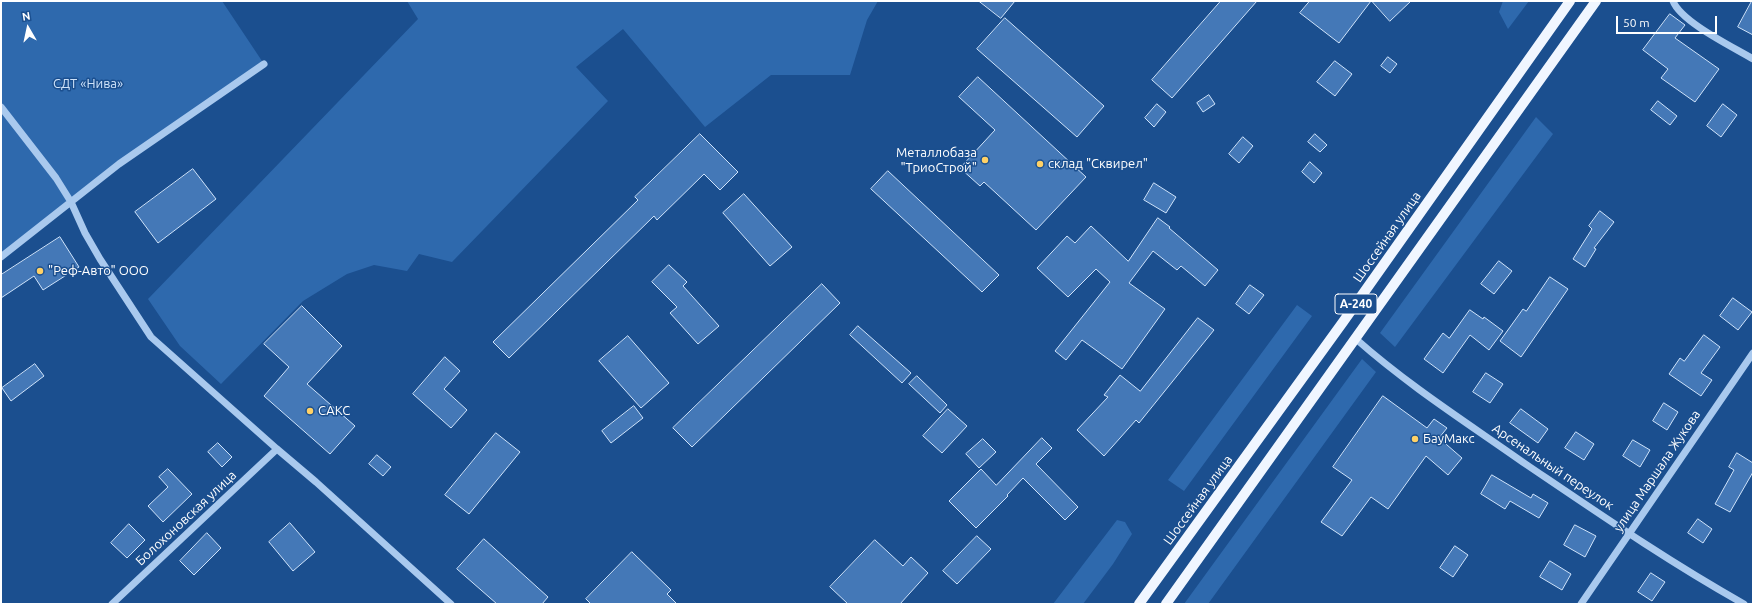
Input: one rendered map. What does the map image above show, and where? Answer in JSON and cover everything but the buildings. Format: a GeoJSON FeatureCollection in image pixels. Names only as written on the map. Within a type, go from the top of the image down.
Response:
{"type":"FeatureCollection","features":[{"type":"Feature","properties":{"kind":"main road","name":"Шоссейная улица"},"geometry":{"type":"LineString","coordinates":[[1139,604],[1343,322],[1570,1]]}},
{"type":"Feature","properties":{"kind":"main road","name":"А-240"},"geometry":{"type":"LineString","coordinates":[[1166,604],[1596,1]]}},
{"type":"Feature","properties":{"kind":"street"},"geometry":{"type":"LineString","coordinates":[[1673,1],[1681,13],[1712,35],[1753,59]]}},
{"type":"Feature","properties":{"kind":"street"},"geometry":{"type":"LineString","coordinates":[[1,257],[119,164],[264,64]]}},
{"type":"Feature","properties":{"kind":"street"},"geometry":{"type":"LineString","coordinates":[[1,107],[56,178],[71,202],[85,233],[100,259],[151,336],[451,604]]}},
{"type":"Feature","properties":{"kind":"street","name":"Арсенальный переулок"},"geometry":{"type":"LineString","coordinates":[[1356,339],[1421,392],[1628,534],[1714,588],[1744,604]]}},
{"type":"Feature","properties":{"kind":"street","name":"улица Маршала Жукова"},"geometry":{"type":"LineString","coordinates":[[1581,604],[1753,352]]}},
{"type":"Feature","properties":{"kind":"street","name":"Болохоновская улица"},"geometry":{"type":"LineString","coordinates":[[112,604],[277,449]]}},
{"type":"Feature","properties":{"kind":"green space","name":"СДТ «Нива»"},"geometry":{"type":"Polygon","coordinates":[[[1,1],[222,1],[264,64],[119,164],[1,257],[1,1]]]}},
{"type":"Feature","properties":{"kind":"green space"},"geometry":{"type":"Polygon","coordinates":[[[407,1],[878,1],[867,20],[850,75],[771,75],[705,127],[623,29],[576,67],[608,101],[452,262],[419,254],[407,271],[374,265],[347,274],[303,301],[221,384],[180,346],[148,299],[418,19],[407,1]]]}},
{"type":"Feature","properties":{"kind":"green space"},"geometry":{"type":"Polygon","coordinates":[[[1503,1],[1529,1],[1508,29],[1499,12],[1503,1]]]}},
{"type":"Feature","properties":{"kind":"green space"},"geometry":{"type":"Polygon","coordinates":[[[1536,117],[1553,134],[1395,347],[1380,333],[1536,117]]]}},
{"type":"Feature","properties":{"kind":"green space"},"geometry":{"type":"Polygon","coordinates":[[[1297,305],[1312,316],[1184,491],[1168,480],[1297,305]]]}},
{"type":"Feature","properties":{"kind":"green space"},"geometry":{"type":"Polygon","coordinates":[[[1362,359],[1376,372],[1208,604],[1184,604],[1362,359]]]}},
{"type":"Feature","properties":{"kind":"green space"},"geometry":{"type":"Polygon","coordinates":[[[1117,520],[1125,522],[1132,534],[1113,564],[1083,604],[1053,604],[1117,520]]]}},
{"type":"Feature","properties":{"kind":"place","name":"Металлобаза \"ТриоСтрой\""},"geometry":{"type":"Point","coordinates":[985,160]}},
{"type":"Feature","properties":{"kind":"place","name":"склад \"Сквирел\""},"geometry":{"type":"Point","coordinates":[1040,164]}},
{"type":"Feature","properties":{"kind":"place","name":"\"Реф-Авто\" ООО"},"geometry":{"type":"Point","coordinates":[40,271]}},
{"type":"Feature","properties":{"kind":"place","name":"САКС"},"geometry":{"type":"Point","coordinates":[310,411]}},
{"type":"Feature","properties":{"kind":"place","name":"БауМакс"},"geometry":{"type":"Point","coordinates":[1415,439]}}]}
